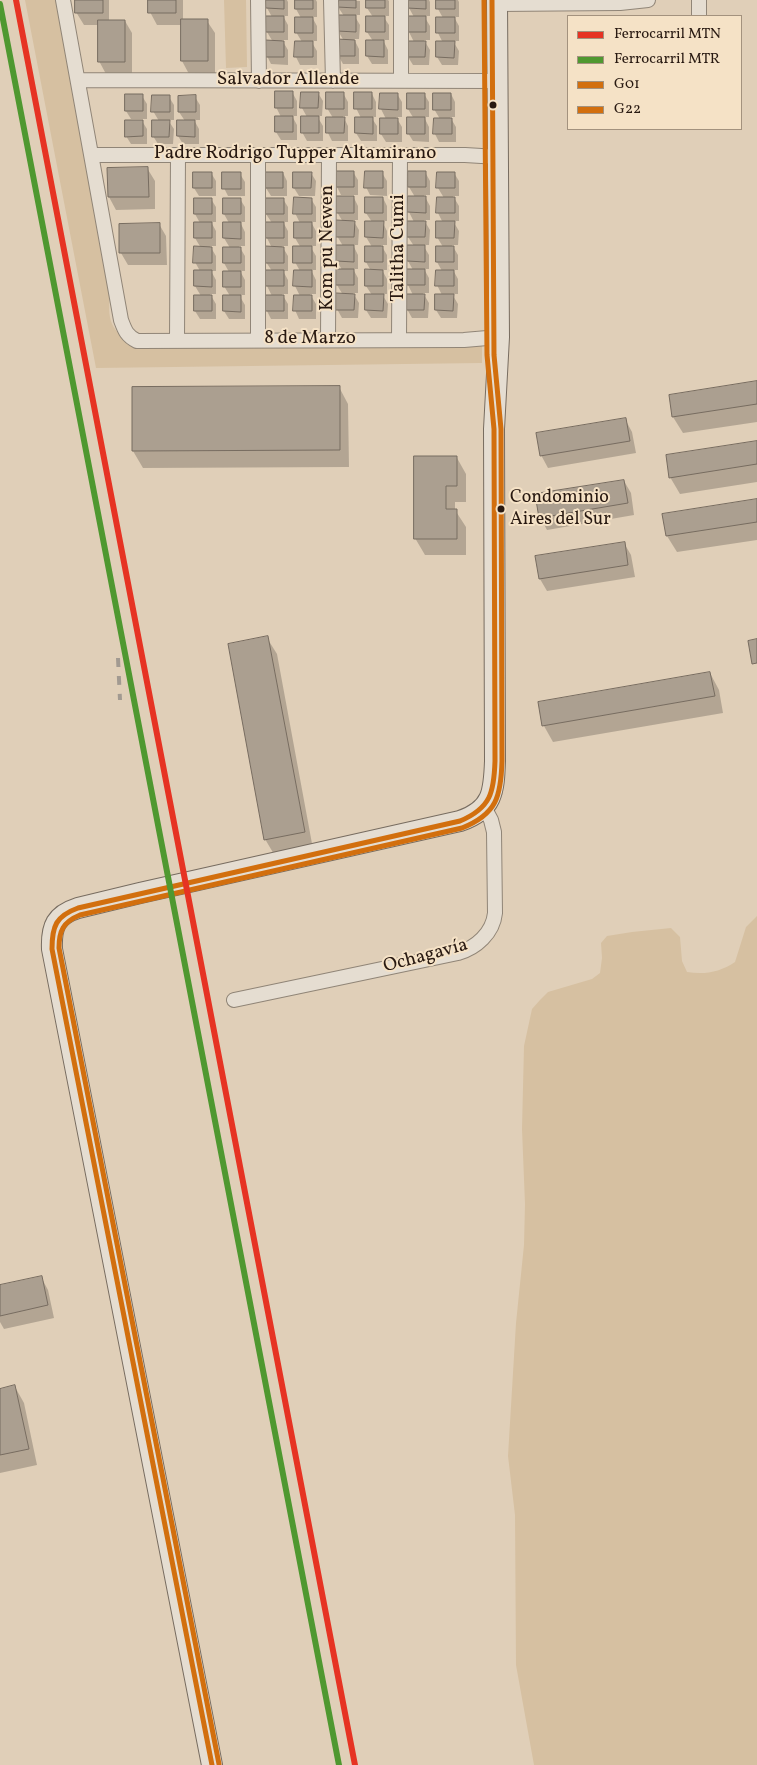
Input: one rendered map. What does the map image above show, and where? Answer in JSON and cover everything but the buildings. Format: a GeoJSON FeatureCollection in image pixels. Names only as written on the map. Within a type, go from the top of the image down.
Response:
{"type":"FeatureCollection","features":[{"type":"Feature","properties":{"kind":"main road"},"geometry":{"type":"LineString","coordinates":[[212,1765],[52,949],[53,929],[64,914],[78,908],[442,826],[469,818],[484,807],[493,793],[495,760],[491,81],[493,1]]}},
{"type":"Feature","properties":{"kind":"street"},"geometry":{"type":"LineString","coordinates":[[63,0],[92,155]]}},
{"type":"Feature","properties":{"kind":"street"},"geometry":{"type":"LineString","coordinates":[[258,0],[259,81]]}},
{"type":"Feature","properties":{"kind":"street"},"geometry":{"type":"LineString","coordinates":[[331,0],[333,81]]}},
{"type":"Feature","properties":{"kind":"street"},"geometry":{"type":"LineString","coordinates":[[401,0],[401,81]]}},
{"type":"Feature","properties":{"kind":"street"},"geometry":{"type":"LineString","coordinates":[[493,1],[620,3],[648,0]]}},
{"type":"Feature","properties":{"kind":"street"},"geometry":{"type":"LineString","coordinates":[[699,0],[699,15]]}},
{"type":"Feature","properties":{"kind":"street","name":"Salvador Allende"},"geometry":{"type":"LineString","coordinates":[[79,80],[491,81]]}},
{"type":"Feature","properties":{"kind":"street","name":"Padre Rodrigo Tupper Altamirano"},"geometry":{"type":"LineString","coordinates":[[92,155],[400,155],[492,157]]}},
{"type":"Feature","properties":{"kind":"street","name":"8 de Marzo"},"geometry":{"type":"LineString","coordinates":[[92,155],[121,320],[130,338],[137,341],[493,338]]}},
{"type":"Feature","properties":{"kind":"street"},"geometry":{"type":"LineString","coordinates":[[177,340],[178,155]]}},
{"type":"Feature","properties":{"kind":"street"},"geometry":{"type":"LineString","coordinates":[[258,155],[258,340]]}},
{"type":"Feature","properties":{"kind":"street","name":"Kom pu Newen"},"geometry":{"type":"LineString","coordinates":[[328,340],[329,155]]}},
{"type":"Feature","properties":{"kind":"street","name":"Talitha Cumi"},"geometry":{"type":"LineString","coordinates":[[399,340],[400,155]]}},
{"type":"Feature","properties":{"kind":"street","name":"Ochagavía"},"geometry":{"type":"LineString","coordinates":[[234,1000],[458,953],[475,945],[490,929],[495,913],[494,832],[491,820],[484,807]]}},
{"type":"Feature","properties":{"kind":"shaded area"},"geometry":{"type":"Polygon","coordinates":[[[25,0],[56,0],[110,282],[110,317],[112,324],[122,336],[131,343],[482,344],[482,363],[96,368],[25,0]]]}},
{"type":"Feature","properties":{"kind":"shaded area"},"geometry":{"type":"Polygon","coordinates":[[[224,0],[246,0],[247,67],[226,68],[224,0]]]}},
{"type":"Feature","properties":{"kind":"shaded area"},"geometry":{"type":"Polygon","coordinates":[[[757,916],[757,1765],[534,1765],[516,1665],[515,1515],[508,1456],[516,1323],[524,1245],[525,1204],[522,1129],[524,1046],[532,1009],[548,992],[592,979],[600,973],[601,943],[607,936],[671,928],[680,937],[682,961],[687,972],[706,973],[724,968],[735,962],[746,927],[757,916]]]}},
{"type":"Feature","properties":{"kind":"railway"},"geometry":{"type":"LineString","coordinates":[[118,658],[120,700]]}},
{"type":"Feature","properties":{"kind":"rail line","name":"MTN"},"geometry":{"type":"LineString","coordinates":[[16,0],[355,1765]]}},
{"type":"Feature","properties":{"kind":"rail line","name":"MTR"},"geometry":{"type":"LineString","coordinates":[[0,4],[339,1765]]}},
{"type":"Feature","properties":{"kind":"transit line","name":"G01"},"geometry":{"type":"LineString","coordinates":[[212,1765],[52,949],[53,934],[60,918],[78,908],[460,821],[478,810],[489,798],[492,790],[495,761],[494,429],[487,355],[484,0]]}},
{"type":"Feature","properties":{"kind":"transit line","name":"G22"},"geometry":{"type":"LineString","coordinates":[[219,1764],[59,948],[60,937],[66,924],[80,915],[462,828],[483,817],[495,802],[500,784],[502,761],[501,429],[494,355],[492,0]]}},
{"type":"Feature","properties":{"kind":"place","name":"Condominio Aires del Sur"},"geometry":{"type":"Point","coordinates":[501,509]}}]}
